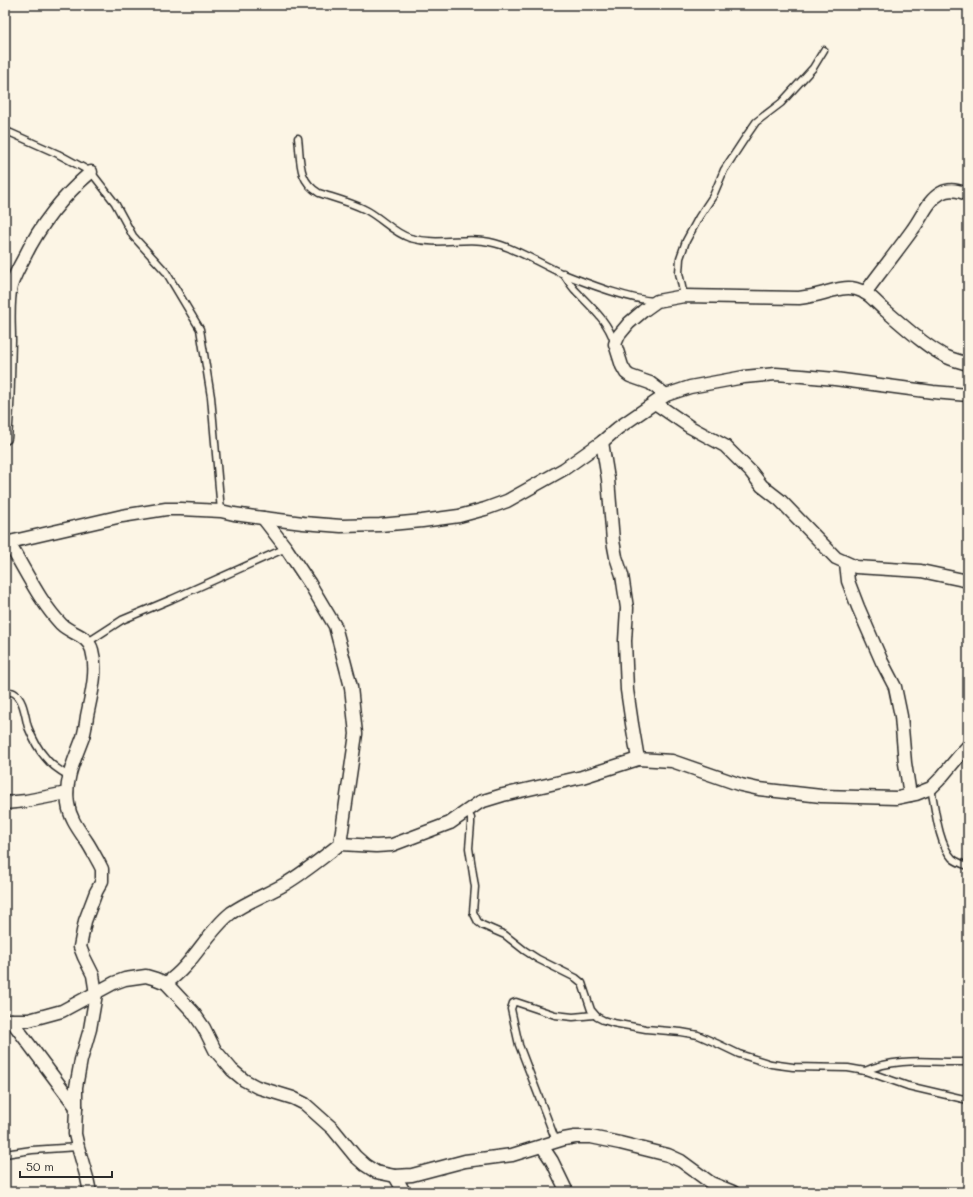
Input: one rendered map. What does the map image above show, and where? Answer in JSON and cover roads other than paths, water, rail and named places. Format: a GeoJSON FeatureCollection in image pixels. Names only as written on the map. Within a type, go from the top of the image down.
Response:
{"type":"FeatureCollection","features":[{"type":"Feature","properties":{"kind":"street"},"geometry":{"type":"LineString","coordinates":[[5,438],[8,407],[8,308],[11,286],[17,270],[40,228],[78,183],[91,172]]}},
{"type":"Feature","properties":{"kind":"street"},"geometry":{"type":"LineString","coordinates":[[865,292],[915,227],[932,200],[946,191],[955,190],[968,194]]}},
{"type":"Feature","properties":{"kind":"street"},"geometry":{"type":"LineString","coordinates":[[666,395],[650,383],[630,376],[626,373],[622,366],[615,344],[619,335],[629,323],[657,301],[684,296],[799,298],[847,288],[856,289],[865,292],[884,310],[940,353],[949,358],[968,364]]}},
{"type":"Feature","properties":{"kind":"street"},"geometry":{"type":"LineString","coordinates":[[90,1192],[75,1134],[78,1080],[90,1029],[96,994],[93,975],[80,946],[85,921],[96,892],[102,881],[102,869],[71,816],[68,804],[67,786],[71,766],[84,735],[94,673],[93,654],[88,642],[83,637],[62,626],[46,607],[22,563],[7,543],[122,516],[181,508],[221,511],[303,523],[341,526],[401,523],[459,516],[507,501],[564,469],[602,442],[618,428],[666,395],[690,387],[744,377],[776,374],[835,379],[933,392],[968,395]]}},
{"type":"Feature","properties":{"kind":"street"},"geometry":{"type":"LineString","coordinates":[[655,403],[690,427],[725,446],[751,472],[762,486],[780,500],[836,558],[856,567],[921,571],[968,581]]}},
{"type":"Feature","properties":{"kind":"street"},"geometry":{"type":"LineString","coordinates":[[602,442],[608,479],[613,541],[622,575],[628,608],[625,641],[627,690],[638,759]]}},
{"type":"Feature","properties":{"kind":"street"},"geometry":{"type":"LineString","coordinates":[[263,518],[286,548],[335,626],[351,687],[356,734],[340,844]]}},
{"type":"Feature","properties":{"kind":"street"},"geometry":{"type":"LineString","coordinates":[[846,563],[848,581],[858,607],[882,662],[895,687],[901,716],[905,763],[910,795]]}},
{"type":"Feature","properties":{"kind":"street"},"geometry":{"type":"LineString","coordinates":[[166,983],[176,976],[215,928],[232,913],[286,883],[340,844],[376,846],[392,845],[450,823],[480,802],[503,795],[582,777],[638,759],[672,761],[741,785],[759,789],[821,796],[897,798],[916,794],[931,788],[968,746]]}},
{"type":"Feature","properties":{"kind":"street"},"geometry":{"type":"LineString","coordinates":[[5,803],[26,801],[67,793]]}},
{"type":"Feature","properties":{"kind":"street"},"geometry":{"type":"LineString","coordinates":[[8,1020],[29,1020],[62,1011],[125,979],[146,976],[166,983],[199,1020],[215,1050],[232,1070],[244,1080],[258,1087],[293,1098],[305,1104],[333,1129],[355,1156],[376,1172],[395,1176],[412,1175],[465,1161],[512,1155],[556,1141],[575,1137],[591,1137],[668,1154],[681,1161],[711,1183],[733,1192]]}},
{"type":"Feature","properties":{"kind":"street"},"geometry":{"type":"LineString","coordinates":[[8,1020],[76,1107]]}},
{"type":"Feature","properties":{"kind":"street"},"geometry":{"type":"LineString","coordinates":[[542,1146],[555,1166],[567,1192]]}},
{"type":"Feature","properties":{"kind":"street"},"geometry":{"type":"LineString","coordinates":[[395,1176],[404,1192]]}},
{"type":"Feature","properties":{"kind":"lane"},"geometry":{"type":"LineString","coordinates":[[684,296],[679,273],[680,258],[686,241],[713,196],[724,170],[756,122],[781,103],[813,68],[824,50]]}},
{"type":"Feature","properties":{"kind":"lane"},"geometry":{"type":"LineString","coordinates":[[5,131],[58,154],[91,172],[115,203],[133,236],[166,272],[200,329],[212,397],[221,511]]}},
{"type":"Feature","properties":{"kind":"lane"},"geometry":{"type":"LineString","coordinates":[[298,138],[302,174],[312,189],[319,193],[365,209],[400,234],[422,241],[489,241],[514,250],[563,274],[632,299],[657,301]]}},
{"type":"Feature","properties":{"kind":"lane"},"geometry":{"type":"LineString","coordinates":[[563,274],[575,290],[606,323],[615,344]]}},
{"type":"Feature","properties":{"kind":"lane"},"geometry":{"type":"LineString","coordinates":[[88,642],[122,620],[286,548]]}},
{"type":"Feature","properties":{"kind":"lane"},"geometry":{"type":"LineString","coordinates":[[5,693],[12,692],[21,702],[34,740],[44,757],[56,768],[69,776]]}},
{"type":"Feature","properties":{"kind":"lane"},"geometry":{"type":"LineString","coordinates":[[931,788],[942,839],[946,849],[952,859],[958,863],[968,866]]}},
{"type":"Feature","properties":{"kind":"lane"},"geometry":{"type":"LineString","coordinates":[[467,812],[471,818],[469,848],[474,887],[473,912],[478,922],[505,935],[538,959],[576,978],[582,983],[594,1015],[603,1020],[630,1026],[681,1032],[698,1036],[739,1054],[771,1064],[793,1067],[848,1068],[865,1071],[908,1086],[968,1100]]}},
{"type":"Feature","properties":{"kind":"lane"},"geometry":{"type":"LineString","coordinates":[[556,1141],[519,1045],[511,1006],[513,1002],[516,1002],[545,1012],[564,1016],[573,1017],[594,1015]]}},
{"type":"Feature","properties":{"kind":"lane"},"geometry":{"type":"LineString","coordinates":[[865,1071],[878,1065],[896,1062],[968,1062]]}},
{"type":"Feature","properties":{"kind":"lane"},"geometry":{"type":"LineString","coordinates":[[5,1154],[32,1150],[78,1147]]}}]}
